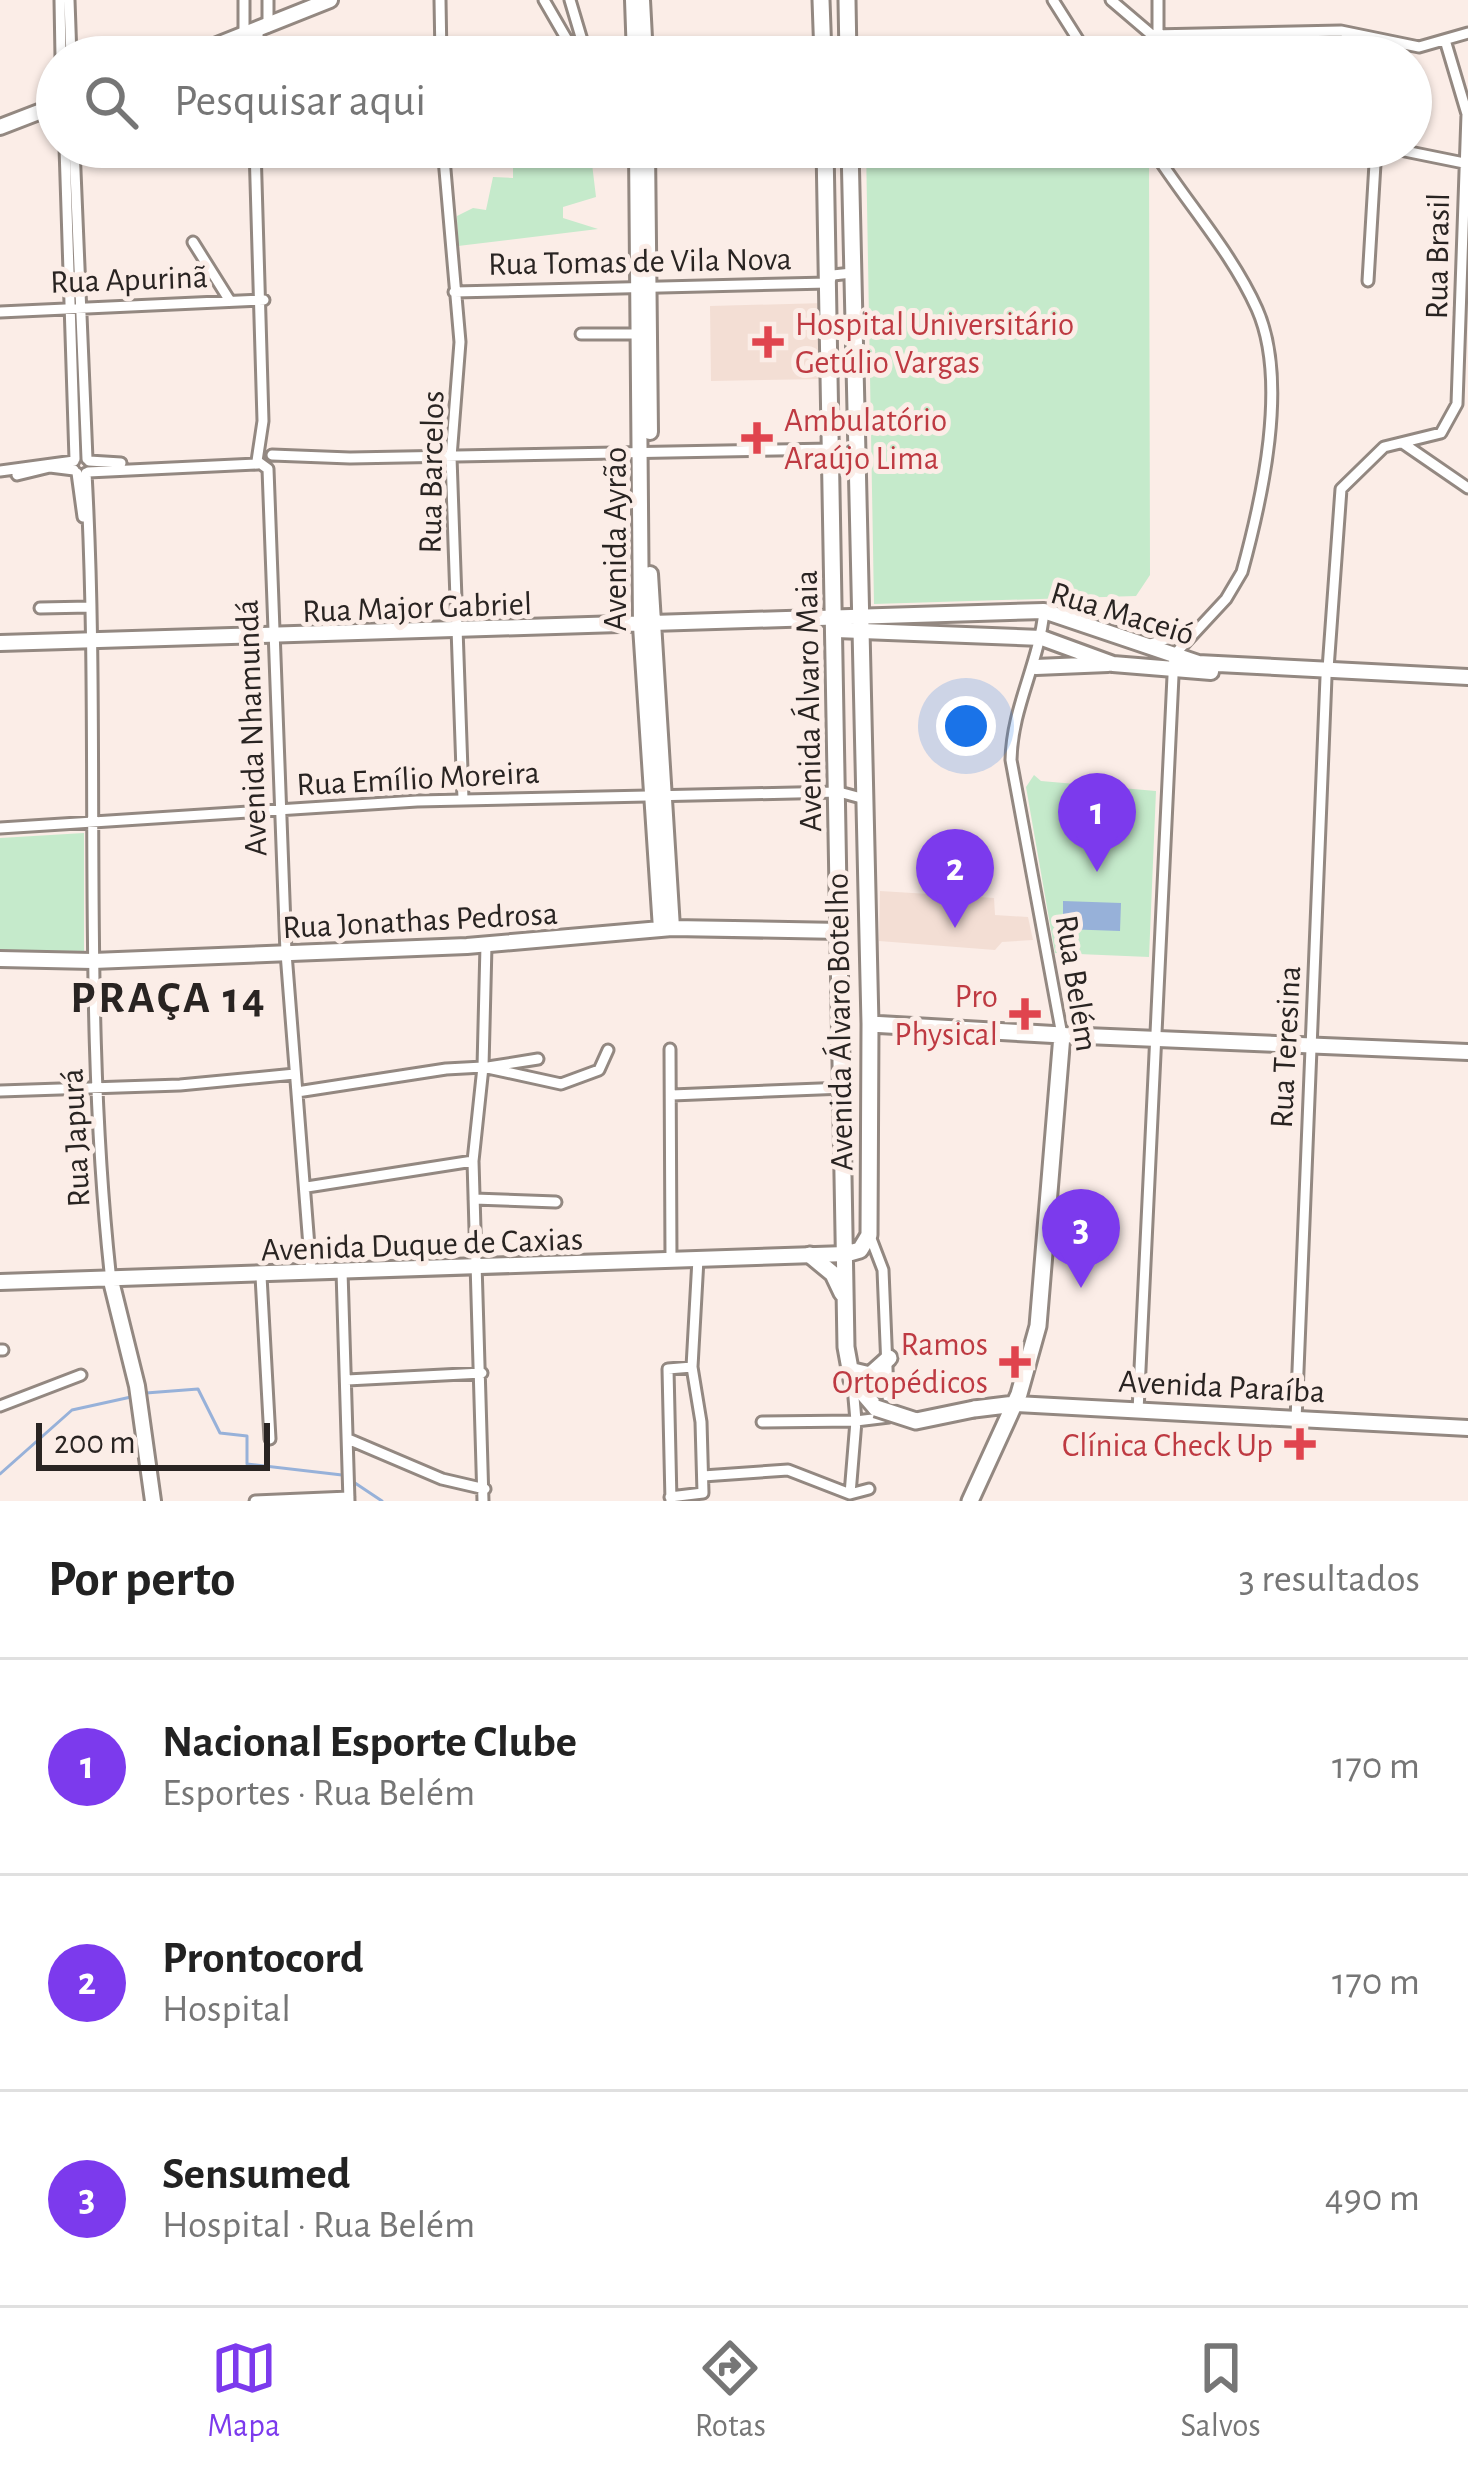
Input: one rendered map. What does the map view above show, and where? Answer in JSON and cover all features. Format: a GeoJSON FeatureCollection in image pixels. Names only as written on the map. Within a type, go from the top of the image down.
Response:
{"type":"FeatureCollection","features":[{"type":"Feature","properties":{"kind":"main road"},"geometry":{"type":"LineString","coordinates":[[245,36],[330,0]]}},
{"type":"Feature","properties":{"kind":"main road"},"geometry":{"type":"LineString","coordinates":[[633,0],[634,36]]}},
{"type":"Feature","properties":{"kind":"main road"},"geometry":{"type":"LineString","coordinates":[[643,0],[644,36]]}},
{"type":"Feature","properties":{"kind":"main road"},"geometry":{"type":"LineString","coordinates":[[821,0],[822,36]]}},
{"type":"Feature","properties":{"kind":"main road"},"geometry":{"type":"LineString","coordinates":[[847,0],[848,36]]}},
{"type":"Feature","properties":{"kind":"main road"},"geometry":{"type":"LineString","coordinates":[[0,127],[36,113]]}},
{"type":"Feature","properties":{"kind":"main road","name":"Avenida Ayrão"},"geometry":{"type":"LineString","coordinates":[[638,168],[646,626],[667,929]]}},
{"type":"Feature","properties":{"kind":"main road","name":"Avenida Ayrão"},"geometry":{"type":"LineString","coordinates":[[645,452],[639,334],[646,168]]}},
{"type":"Feature","properties":{"kind":"main road","name":"Avenida Álvaro Maia"},"geometry":{"type":"LineString","coordinates":[[825,168],[846,1254]]}},
{"type":"Feature","properties":{"kind":"main road"},"geometry":{"type":"LineString","coordinates":[[850,168],[852,273]]}},
{"type":"Feature","properties":{"kind":"main road","name":"Avenida Álvaro Botelho"},"geometry":{"type":"LineString","coordinates":[[852,273],[865,790],[869,1235]]}},
{"type":"Feature","properties":{"kind":"main road","name":"Rua Maceió"},"geometry":{"type":"LineString","coordinates":[[835,624],[1044,611],[1074,618],[1173,662],[1468,681]]}},
{"type":"Feature","properties":{"kind":"main road"},"geometry":{"type":"LineString","coordinates":[[1066,644],[1057,626],[1074,618]]}},
{"type":"Feature","properties":{"kind":"main road","name":"Rua Major Gabriel"},"geometry":{"type":"LineString","coordinates":[[0,643],[835,624]]}},
{"type":"Feature","properties":{"kind":"main road","name":"Rua Maceió"},"geometry":{"type":"LineString","coordinates":[[862,624],[1042,638],[1113,664],[1198,663],[1327,673]]}},
{"type":"Feature","properties":{"kind":"main road"},"geometry":{"type":"LineString","coordinates":[[1036,667],[1113,664]]}},
{"type":"Feature","properties":{"kind":"main road","name":"Rua Jonathas Pedrosa"},"geometry":{"type":"LineString","coordinates":[[0,959],[93,961],[486,945],[667,929],[842,931]]}},
{"type":"Feature","properties":{"kind":"main road"},"geometry":{"type":"LineString","coordinates":[[869,1024],[1468,1052]]}},
{"type":"Feature","properties":{"kind":"main road","name":"Rua Belém"},"geometry":{"type":"LineString","coordinates":[[970,1501],[1015,1404],[1042,1302],[1062,1035]]}},
{"type":"Feature","properties":{"kind":"main road"},"geometry":{"type":"LineString","coordinates":[[869,1235],[860,1250],[846,1254],[851,1375],[870,1375],[889,1358]]}},
{"type":"Feature","properties":{"kind":"main road","name":"Avenida Duque de Caxias"},"geometry":{"type":"LineString","coordinates":[[0,1282],[846,1254]]}},
{"type":"Feature","properties":{"kind":"main road"},"geometry":{"type":"LineString","coordinates":[[810,1255],[832,1274],[845,1302]]}},
{"type":"Feature","properties":{"kind":"main road","name":"Rua Japurá"},"geometry":{"type":"LineString","coordinates":[[111,1281],[138,1394],[153,1501]]}},
{"type":"Feature","properties":{"kind":"main road","name":"Avenida Paraíba"},"geometry":{"type":"LineString","coordinates":[[851,1375],[876,1408],[916,1420],[1015,1404],[1468,1428]]}},
{"type":"Feature","properties":{"kind":"street"},"geometry":{"type":"LineString","coordinates":[[63,36],[64,0]]}},
{"type":"Feature","properties":{"kind":"street"},"geometry":{"type":"LineString","coordinates":[[64,0],[68,36]]}},
{"type":"Feature","properties":{"kind":"street"},"geometry":{"type":"LineString","coordinates":[[244,0],[256,32]]}},
{"type":"Feature","properties":{"kind":"street"},"geometry":{"type":"LineString","coordinates":[[256,36],[268,0]]}},
{"type":"Feature","properties":{"kind":"street"},"geometry":{"type":"LineString","coordinates":[[440,0],[441,36]]}},
{"type":"Feature","properties":{"kind":"street"},"geometry":{"type":"LineString","coordinates":[[544,0],[565,36]]}},
{"type":"Feature","properties":{"kind":"street"},"geometry":{"type":"LineString","coordinates":[[570,0],[581,36]]}},
{"type":"Feature","properties":{"kind":"street"},"geometry":{"type":"LineString","coordinates":[[1053,0],[1076,36]]}},
{"type":"Feature","properties":{"kind":"street"},"geometry":{"type":"LineString","coordinates":[[1111,0],[1147,33],[1341,31],[1365,36]]}},
{"type":"Feature","properties":{"kind":"street"},"geometry":{"type":"LineString","coordinates":[[1158,0],[1159,34]]}},
{"type":"Feature","properties":{"kind":"street"},"geometry":{"type":"LineString","coordinates":[[1432,43],[1468,33]]}},
{"type":"Feature","properties":{"kind":"street","name":"Rua Brasil"},"geometry":{"type":"LineString","coordinates":[[1327,673],[1338,496],[1370,456],[1441,433],[1457,404],[1466,102],[1444,40]]}},
{"type":"Feature","properties":{"kind":"street"},"geometry":{"type":"LineString","coordinates":[[1432,157],[1464,164]]}},
{"type":"Feature","properties":{"kind":"street","name":"Rua Japurá"},"geometry":{"type":"LineString","coordinates":[[71,168],[91,640],[93,961],[111,1281]]}},
{"type":"Feature","properties":{"kind":"street","name":"Avenida Nhamundá"},"geometry":{"type":"LineString","coordinates":[[259,168],[279,811],[311,1273]]}},
{"type":"Feature","properties":{"kind":"street","name":"Rua Barcelos"},"geometry":{"type":"LineString","coordinates":[[445,168],[460,361],[451,457],[464,800]]}},
{"type":"Feature","properties":{"kind":"street"},"geometry":{"type":"LineString","coordinates":[[1138,1411],[1173,662],[1242,572],[1267,436],[1272,363],[1249,293],[1165,168]]}},
{"type":"Feature","properties":{"kind":"street"},"geometry":{"type":"LineString","coordinates":[[1368,281],[1375,168]]}},
{"type":"Feature","properties":{"kind":"street"},"geometry":{"type":"LineString","coordinates":[[193,242],[230,301]]}},
{"type":"Feature","properties":{"kind":"street","name":"Rua Tomas de Vila Nova"},"geometry":{"type":"LineString","coordinates":[[828,283],[837,274],[852,273]]}},
{"type":"Feature","properties":{"kind":"street","name":"Rua Tomas de Vila Nova"},"geometry":{"type":"LineString","coordinates":[[454,292],[828,283],[837,291],[852,291]]}},
{"type":"Feature","properties":{"kind":"street","name":"Rua Apurinã"},"geometry":{"type":"LineString","coordinates":[[0,312],[262,300]]}},
{"type":"Feature","properties":{"kind":"street"},"geometry":{"type":"LineString","coordinates":[[581,334],[639,334]]}},
{"type":"Feature","properties":{"kind":"street"},"geometry":{"type":"LineString","coordinates":[[1404,444],[1468,488]]}},
{"type":"Feature","properties":{"kind":"street"},"geometry":{"type":"LineString","coordinates":[[6,473],[50,467],[314,458],[858,448]]}},
{"type":"Feature","properties":{"kind":"street"},"geometry":{"type":"LineString","coordinates":[[40,608],[90,607]]}},
{"type":"Feature","properties":{"kind":"street","name":"Rua Belém"},"geometry":{"type":"LineString","coordinates":[[1044,611],[1036,667],[1014,720],[1012,782],[1062,1035]]}},
{"type":"Feature","properties":{"kind":"street"},"geometry":{"type":"LineString","coordinates":[[1143,646],[1180,638],[1201,626]]}},
{"type":"Feature","properties":{"kind":"street"},"geometry":{"type":"LineString","coordinates":[[1198,663],[1193,644],[1201,626]]}},
{"type":"Feature","properties":{"kind":"street","name":"Rua Teresina"},"geometry":{"type":"LineString","coordinates":[[1296,1420],[1327,673]]}},
{"type":"Feature","properties":{"kind":"street","name":"Rua Emílio Moreira"},"geometry":{"type":"LineString","coordinates":[[0,828],[464,800],[865,790]]}},
{"type":"Feature","properties":{"kind":"street","name":"Rua Emílio Moreira"},"geometry":{"type":"LineString","coordinates":[[839,791],[865,790]]}},
{"type":"Feature","properties":{"kind":"street"},"geometry":{"type":"LineString","coordinates":[[348,1439],[484,1495],[473,1161],[483,1067],[486,945]]}},
{"type":"Feature","properties":{"kind":"street"},"geometry":{"type":"LineString","coordinates":[[670,1048],[671,1260]]}},
{"type":"Feature","properties":{"kind":"street"},"geometry":{"type":"LineString","coordinates":[[483,1067],[571,1084],[599,1070],[608,1050]]}},
{"type":"Feature","properties":{"kind":"street"},"geometry":{"type":"LineString","coordinates":[[297,1092],[538,1059]]}},
{"type":"Feature","properties":{"kind":"street"},"geometry":{"type":"LineString","coordinates":[[0,1091],[295,1074]]}},
{"type":"Feature","properties":{"kind":"street"},"geometry":{"type":"LineString","coordinates":[[672,1095],[845,1088]]}},
{"type":"Feature","properties":{"kind":"street"},"geometry":{"type":"LineString","coordinates":[[307,1187],[473,1161]]}},
{"type":"Feature","properties":{"kind":"street"},"geometry":{"type":"LineString","coordinates":[[474,1199],[556,1202]]}},
{"type":"Feature","properties":{"kind":"street"},"geometry":{"type":"LineString","coordinates":[[763,1422],[890,1417],[883,1270],[869,1235]]}},
{"type":"Feature","properties":{"kind":"street"},"geometry":{"type":"LineString","coordinates":[[667,1352],[670,1499],[703,1493],[692,1367],[698,1259]]}},
{"type":"Feature","properties":{"kind":"street"},"geometry":{"type":"LineString","coordinates":[[255,1501],[349,1499],[342,1271]]}},
{"type":"Feature","properties":{"kind":"street"},"geometry":{"type":"LineString","coordinates":[[261,1276],[270,1439]]}},
{"type":"Feature","properties":{"kind":"street"},"geometry":{"type":"LineString","coordinates":[[668,1369],[692,1367]]}},
{"type":"Feature","properties":{"kind":"street"},"geometry":{"type":"LineString","coordinates":[[347,1380],[482,1373]]}},
{"type":"Feature","properties":{"kind":"street"},"geometry":{"type":"LineString","coordinates":[[0,1406],[81,1375]]}},
{"type":"Feature","properties":{"kind":"street"},"geometry":{"type":"LineString","coordinates":[[850,1494],[856,1421],[851,1375]]}},
{"type":"Feature","properties":{"kind":"street"},"geometry":{"type":"LineString","coordinates":[[703,1476],[788,1470],[850,1494],[869,1489]]}},
{"type":"Feature","properties":{"kind":"shaded area","name":"Hospital Universitário Getúlio Vargas"},"geometry":{"type":"Polygon","coordinates":[[[825,303],[826,379],[711,381],[710,306],[825,303]]]}},
{"type":"Feature","properties":{"kind":"shaded area"},"geometry":{"type":"Polygon","coordinates":[[[880,891],[994,898],[995,915],[1028,917],[1033,940],[1002,942],[995,950],[879,941],[880,891]]]}},
{"type":"Feature","properties":{"kind":"green space"},"geometry":{"type":"Polygon","coordinates":[[[513,168],[593,168],[596,197],[563,207],[563,218],[598,229],[458,246],[457,216],[473,208],[486,210],[493,177],[513,178],[513,168]]]}},
{"type":"Feature","properties":{"kind":"green space"},"geometry":{"type":"Polygon","coordinates":[[[866,168],[1149,168],[1150,575],[1136,596],[874,604],[866,168]]]}},
{"type":"Feature","properties":{"kind":"green space"},"geometry":{"type":"Polygon","coordinates":[[[1034,775],[1041,781],[1156,791],[1149,957],[1055,953],[1026,787],[1034,775]]]}},
{"type":"Feature","properties":{"kind":"green space"},"geometry":{"type":"Polygon","coordinates":[[[84,833],[84,953],[0,952],[0,838],[84,833]]]}},
{"type":"Feature","properties":{"kind":"water"},"geometry":{"type":"Polygon","coordinates":[[[1063,901],[1121,903],[1120,931],[1063,929],[1063,901]]]}},
{"type":"Feature","properties":{"kind":"waterway"},"geometry":{"type":"LineString","coordinates":[[146,1393],[198,1389],[220,1433],[247,1436],[247,1464],[342,1475]]}},
{"type":"Feature","properties":{"kind":"waterway"},"geometry":{"type":"LineString","coordinates":[[0,1474],[72,1410],[131,1397]]}},
{"type":"Feature","properties":{"kind":"waterway"},"geometry":{"type":"LineString","coordinates":[[355,1483],[382,1501]]}},
{"type":"Feature","properties":{"kind":"place","name":"Hospital Universitário Getúlio Vargas"},"geometry":{"type":"Point","coordinates":[768,342]}},
{"type":"Feature","properties":{"kind":"place","name":"Ambulatório Araújo Lima"},"geometry":{"type":"Point","coordinates":[757,438]}},
{"type":"Feature","properties":{"kind":"place","name":"Nacional Esporte Clube"},"geometry":{"type":"Point","coordinates":[1097,872]}},
{"type":"Feature","properties":{"kind":"place","name":"Prontocord"},"geometry":{"type":"Point","coordinates":[955,928]}},
{"type":"Feature","properties":{"kind":"place","name":"Pro Physical"},"geometry":{"type":"Point","coordinates":[1025,1014]}},
{"type":"Feature","properties":{"kind":"place","name":"Sensumed"},"geometry":{"type":"Point","coordinates":[1081,1288]}},
{"type":"Feature","properties":{"kind":"place","name":"Ramos Ortopédicos"},"geometry":{"type":"Point","coordinates":[1015,1362]}},
{"type":"Feature","properties":{"kind":"place","name":"Clínica Check Up"},"geometry":{"type":"Point","coordinates":[1300,1444]}},
{"type":"Feature","properties":{"kind":"district","name":"PRAÇA 14"},"geometry":{"type":"Point","coordinates":[169,996]}}]}
